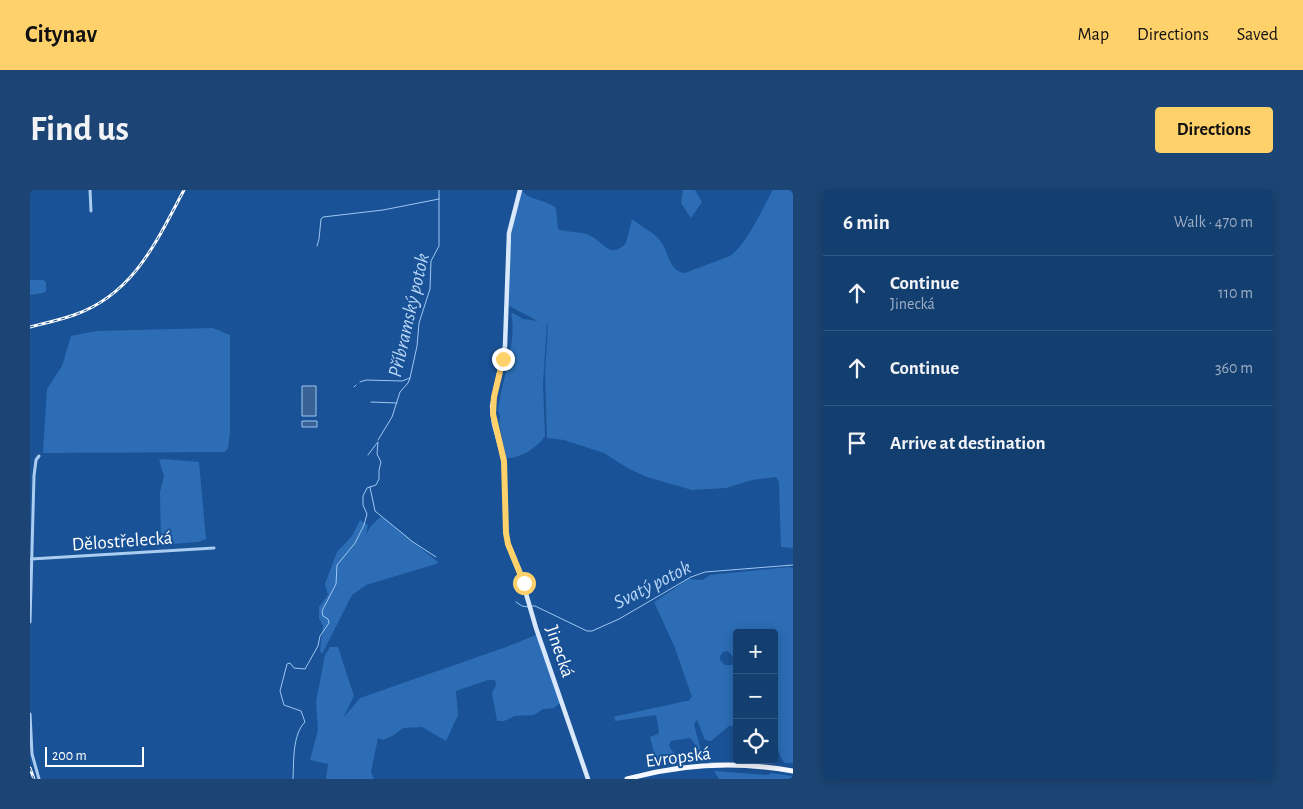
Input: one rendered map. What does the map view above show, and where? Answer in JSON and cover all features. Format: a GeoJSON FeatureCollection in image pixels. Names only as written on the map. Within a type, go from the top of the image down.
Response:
{"type":"FeatureCollection","features":[{"type":"Feature","properties":{"kind":"main road","name":"Jinecká"},"geometry":{"type":"LineString","coordinates":[[520,190],[509,233],[505,346],[492,406],[494,424],[504,461],[506,533],[536,628],[588,779]]}},
{"type":"Feature","properties":{"kind":"main road","name":"Evropská"},"geometry":{"type":"LineString","coordinates":[[627,779],[674,769],[711,765],[755,766],[793,771]]}},
{"type":"Feature","properties":{"kind":"street"},"geometry":{"type":"LineString","coordinates":[[90,190],[91,211]]}},
{"type":"Feature","properties":{"kind":"street"},"geometry":{"type":"LineString","coordinates":[[30,622],[34,476],[36,460],[39,456]]}},
{"type":"Feature","properties":{"kind":"street","name":"Dělostřelecká"},"geometry":{"type":"LineString","coordinates":[[32,559],[214,548]]}},
{"type":"Feature","properties":{"kind":"street"},"geometry":{"type":"LineString","coordinates":[[30,714],[32,754],[39,779]]}},
{"type":"Feature","properties":{"kind":"shaded area"},"geometry":{"type":"Polygon","coordinates":[[[522,190],[525,194],[556,208],[558,229],[589,235],[611,250],[620,248],[626,243],[632,219],[659,239],[673,266],[680,272],[685,273],[730,256],[749,234],[773,190],[793,190],[793,548],[781,547],[779,482],[776,477],[752,480],[726,488],[692,490],[647,477],[629,469],[604,453],[564,440],[547,438],[545,373],[547,324],[543,384],[545,436],[528,452],[517,457],[506,458],[498,410],[511,348],[513,324],[511,314],[513,313],[523,319],[538,321],[509,306],[510,250],[513,224],[522,190]]]}},
{"type":"Feature","properties":{"kind":"shaded area"},"geometry":{"type":"Polygon","coordinates":[[[683,190],[695,190],[702,202],[691,218],[681,203],[683,190]]]}},
{"type":"Feature","properties":{"kind":"shaded area"},"geometry":{"type":"Polygon","coordinates":[[[30,280],[43,280],[46,282],[46,291],[30,295],[30,280]]]}},
{"type":"Feature","properties":{"kind":"shaded area"},"geometry":{"type":"Polygon","coordinates":[[[213,328],[230,335],[230,432],[228,448],[225,452],[43,453],[47,389],[62,366],[71,336],[96,331],[213,328]]]}},
{"type":"Feature","properties":{"kind":"shaded area"},"geometry":{"type":"Polygon","coordinates":[[[302,386],[316,386],[316,416],[302,416],[302,386]]]}},
{"type":"Feature","properties":{"kind":"shaded area"},"geometry":{"type":"Polygon","coordinates":[[[302,421],[317,421],[317,427],[302,427],[302,421]]]}},
{"type":"Feature","properties":{"kind":"shaded area"},"geometry":{"type":"Polygon","coordinates":[[[159,460],[199,462],[206,539],[198,542],[161,545],[160,492],[164,476],[159,460]]]}},
{"type":"Feature","properties":{"kind":"shaded area"},"geometry":{"type":"Polygon","coordinates":[[[382,517],[438,562],[366,585],[352,595],[322,654],[320,651],[323,626],[319,618],[319,607],[328,595],[325,584],[337,552],[352,536],[360,520],[368,525],[366,535],[370,527],[382,517]]]}},
{"type":"Feature","properties":{"kind":"shaded area"},"geometry":{"type":"Polygon","coordinates":[[[793,568],[793,763],[785,763],[778,747],[778,629],[733,629],[733,658],[727,651],[723,652],[720,660],[725,665],[733,664],[733,726],[729,726],[711,741],[705,740],[694,712],[697,720],[694,724],[701,751],[707,751],[709,757],[659,765],[656,761],[650,737],[658,734],[659,731],[656,715],[615,721],[613,717],[688,701],[692,697],[675,648],[654,602],[689,579],[703,580],[710,575],[793,568]],[[690,738],[671,741],[669,745],[678,755],[694,754],[697,751],[697,747],[690,738]]]}},
{"type":"Feature","properties":{"kind":"shaded area"},"geometry":{"type":"Polygon","coordinates":[[[538,634],[560,703],[554,708],[543,709],[534,715],[515,716],[504,721],[497,721],[492,693],[496,685],[495,680],[488,680],[456,691],[458,715],[446,741],[422,727],[403,728],[383,740],[378,738],[371,772],[374,779],[326,779],[328,764],[310,760],[318,730],[316,702],[325,655],[330,647],[338,647],[354,696],[343,718],[360,698],[538,634]]]}},
{"type":"Feature","properties":{"kind":"shaded area"},"geometry":{"type":"Polygon","coordinates":[[[714,771],[768,775],[771,773],[792,776],[793,779],[719,779],[714,771]]]}},
{"type":"Feature","properties":{"kind":"waterway","name":"Příbramský potok"},"geometry":{"type":"LineString","coordinates":[[378,440],[392,417],[400,392],[410,378],[417,346],[419,323],[430,289],[431,261],[439,246],[439,190]]}},
{"type":"Feature","properties":{"kind":"waterway"},"geometry":{"type":"LineString","coordinates":[[317,246],[321,219],[323,217],[383,210],[439,199]]}},
{"type":"Feature","properties":{"kind":"waterway"},"geometry":{"type":"LineString","coordinates":[[360,382],[366,380],[402,381],[410,378]]}},
{"type":"Feature","properties":{"kind":"waterway"},"geometry":{"type":"LineString","coordinates":[[371,402],[397,403]]}},
{"type":"Feature","properties":{"kind":"waterway","name":"Příbramský potok"},"geometry":{"type":"LineString","coordinates":[[293,779],[296,741],[305,722],[301,711],[284,705],[280,691],[287,664],[290,663],[294,668],[305,669],[318,646],[320,636],[329,623],[328,619],[323,616],[322,611],[336,584],[337,565],[355,543],[364,525],[367,514],[363,505],[363,496],[367,488],[376,485],[379,479],[381,462],[377,454],[378,442]]}},
{"type":"Feature","properties":{"kind":"waterway"},"geometry":{"type":"LineString","coordinates":[[368,455],[377,443]]}},
{"type":"Feature","properties":{"kind":"waterway","name":"Svatý potok"},"geometry":{"type":"LineString","coordinates":[[370,487],[375,511],[413,542],[436,557]]}},
{"type":"Feature","properties":{"kind":"waterway","name":"Svatý potok"},"geometry":{"type":"LineString","coordinates":[[532,606],[587,631],[592,631],[619,619],[691,577],[705,572],[793,565]]}},
{"type":"Feature","properties":{"kind":"waterway","name":"Svatý potok"},"geometry":{"type":"LineString","coordinates":[[516,602],[528,607]]}},
{"type":"Feature","properties":{"kind":"railway"},"geometry":{"type":"LineString","coordinates":[[30,327],[74,315],[95,306],[113,294],[128,280],[153,247],[184,190]]}},
{"type":"Feature","properties":{"kind":"railway"},"geometry":{"type":"LineString","coordinates":[[30,768],[34,779]]}},
{"type":"Feature","properties":{"kind":"route"},"geometry":{"type":"LineString","coordinates":[[503,359],[492,406],[494,424],[504,461],[506,533],[508,544],[524,583]]}}]}
